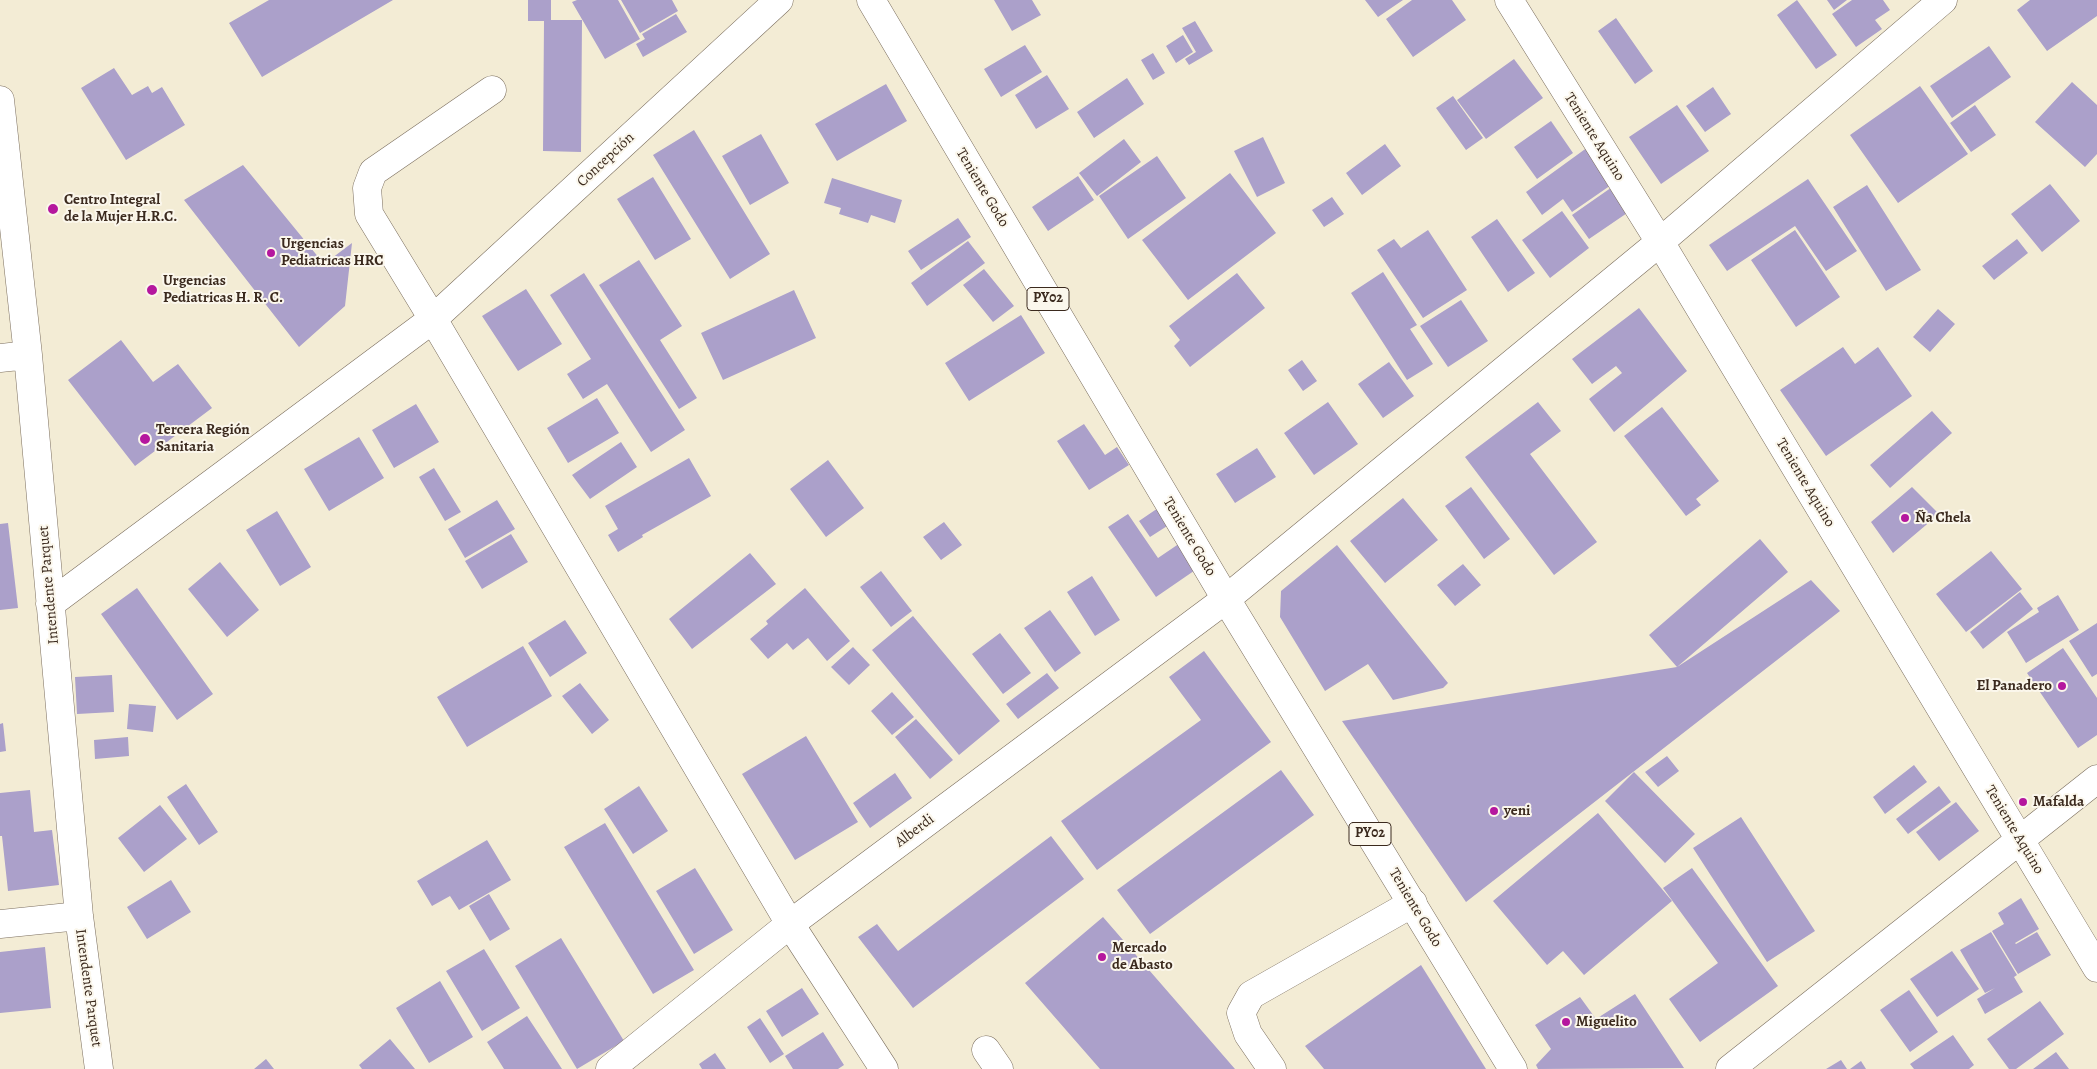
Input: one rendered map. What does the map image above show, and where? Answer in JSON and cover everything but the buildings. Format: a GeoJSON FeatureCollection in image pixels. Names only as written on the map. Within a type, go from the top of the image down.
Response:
{"type":"FeatureCollection","features":[{"type":"Feature","properties":{"kind":"street","name":"Concepción"},"geometry":{"type":"LineString","coordinates":[[50,604],[433,319],[779,0]]}},
{"type":"Feature","properties":{"kind":"street","name":"Teniente Godo"},"geometry":{"type":"LineString","coordinates":[[871,0],[1226,599],[1513,1069]]}},
{"type":"Feature","properties":{"kind":"street","name":"Teniente Aquino"},"geometry":{"type":"LineString","coordinates":[[1509,0],[1660,242],[2097,968]]}},
{"type":"Feature","properties":{"kind":"street","name":"Alberdi"},"geometry":{"type":"LineString","coordinates":[[610,1069],[790,924],[1226,599],[1660,242],[1942,0]]}},
{"type":"Feature","properties":{"kind":"street"},"geometry":{"type":"LineString","coordinates":[[492,90],[373,172],[367,188],[369,214],[790,924],[884,1069]]}},
{"type":"Feature","properties":{"kind":"street","name":"Intendente Parquet"},"geometry":{"type":"LineString","coordinates":[[0,100],[28,355],[79,916],[99,1069]]}},
{"type":"Feature","properties":{"kind":"street"},"geometry":{"type":"LineString","coordinates":[[0,358],[28,355]]}},
{"type":"Feature","properties":{"kind":"street"},"geometry":{"type":"LineString","coordinates":[[1730,1069],[2097,779]]}},
{"type":"Feature","properties":{"kind":"street"},"geometry":{"type":"LineString","coordinates":[[1272,1069],[1248,1034],[1241,1013],[1251,995],[1413,903]]}},
{"type":"Feature","properties":{"kind":"street"},"geometry":{"type":"LineString","coordinates":[[0,924],[79,916]]}},
{"type":"Feature","properties":{"kind":"place","name":"Centro Integral de la Mujer H.R.C."},"geometry":{"type":"Point","coordinates":[53,209]}},
{"type":"Feature","properties":{"kind":"place","name":"Urgencias Pediatricas HRC"},"geometry":{"type":"Point","coordinates":[271,253]}},
{"type":"Feature","properties":{"kind":"place","name":"Urgencias Pediatricas H. R. C."},"geometry":{"type":"Point","coordinates":[152,290]}},
{"type":"Feature","properties":{"kind":"place","name":"Tercera Región Sanitaria"},"geometry":{"type":"Point","coordinates":[145,439]}},
{"type":"Feature","properties":{"kind":"place","name":"Ña Chela"},"geometry":{"type":"Point","coordinates":[1905,518]}},
{"type":"Feature","properties":{"kind":"place","name":"El Panadero"},"geometry":{"type":"Point","coordinates":[2062,686]}},
{"type":"Feature","properties":{"kind":"place","name":"Mafalda"},"geometry":{"type":"Point","coordinates":[2023,802]}},
{"type":"Feature","properties":{"kind":"place","name":"yeni"},"geometry":{"type":"Point","coordinates":[1494,811]}},
{"type":"Feature","properties":{"kind":"place","name":"Mercado de Abasto"},"geometry":{"type":"Point","coordinates":[1102,957]}},
{"type":"Feature","properties":{"kind":"place","name":"Miguelito"},"geometry":{"type":"Point","coordinates":[1566,1022]}}]}
